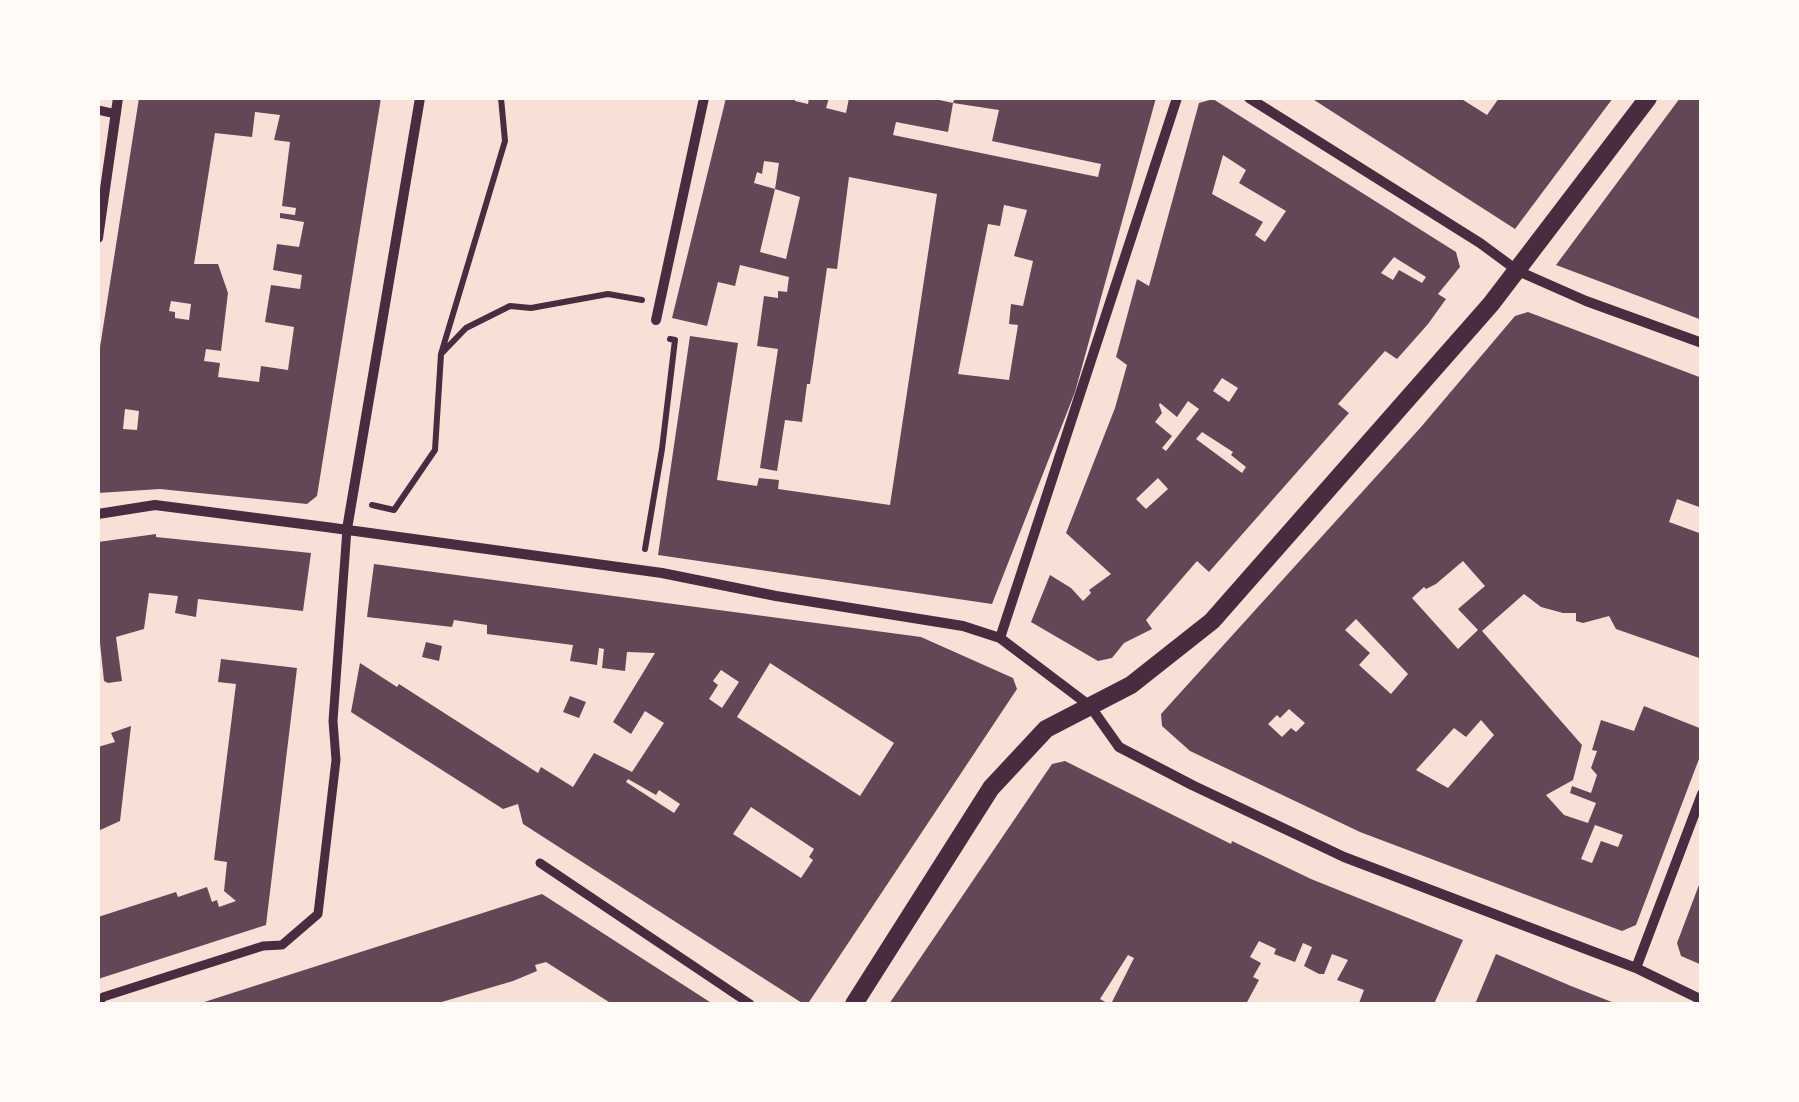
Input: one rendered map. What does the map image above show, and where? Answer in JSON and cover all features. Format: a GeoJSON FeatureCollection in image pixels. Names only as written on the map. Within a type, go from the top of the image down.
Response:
{"type":"FeatureCollection","features":[{"type":"Feature","properties":{"kind":"street"},"geometry":{"type":"LineString","coordinates":[[98,238],[118,98]]}},
{"type":"Feature","properties":{"kind":"street"},"geometry":{"type":"LineString","coordinates":[[98,1004],[103,997],[263,946],[282,945],[318,914],[336,760],[333,721],[347,530],[420,98]]}},
{"type":"Feature","properties":{"kind":"street"},"geometry":{"type":"LineString","coordinates":[[656,320],[704,98]]}},
{"type":"Feature","properties":{"kind":"street"},"geometry":{"type":"LineString","coordinates":[[1000,638],[1177,98]]}},
{"type":"Feature","properties":{"kind":"street"},"geometry":{"type":"LineString","coordinates":[[1250,98],[1518,270],[1586,301],[1702,343]]}},
{"type":"Feature","properties":{"kind":"street"},"geometry":{"type":"LineString","coordinates":[[854,1004],[991,788],[1046,729],[1132,685],[1212,621],[1518,270],[1648,98]]}},
{"type":"Feature","properties":{"kind":"street"},"geometry":{"type":"LineString","coordinates":[[98,110],[116,114]]}},
{"type":"Feature","properties":{"kind":"street"},"geometry":{"type":"LineString","coordinates":[[98,514],[154,505],[642,570],[963,626],[1000,638],[1090,706],[1119,746],[1192,785],[1344,857],[1636,968],[1702,1000]]}},
{"type":"Feature","properties":{"kind":"street"},"geometry":{"type":"LineString","coordinates":[[1636,968],[1702,794]]}},
{"type":"Feature","properties":{"kind":"street"},"geometry":{"type":"LineString","coordinates":[[540,863],[750,1004]]}},
{"type":"Feature","properties":{"kind":"path"},"geometry":{"type":"LineString","coordinates":[[380,506],[394,510],[435,450],[441,354],[505,141],[501,98]]}},
{"type":"Feature","properties":{"kind":"path"},"geometry":{"type":"LineString","coordinates":[[441,354],[466,328],[510,306],[531,308],[608,294],[659,304]]}},
{"type":"Feature","properties":{"kind":"path"},"geometry":{"type":"LineString","coordinates":[[642,570],[675,340],[649,336],[656,320]]}},
{"type":"Feature","properties":{"kind":"building"},"geometry":{"type":"Polygon","coordinates":[[[139,98],[381,98],[317,496],[307,504],[160,489],[98,493],[98,360],[139,98]],[[255,112],[252,137],[215,133],[194,264],[218,264],[228,293],[221,351],[206,349],[204,361],[220,363],[218,377],[259,382],[261,366],[288,370],[294,327],[265,322],[271,285],[300,289],[302,275],[273,270],[277,244],[299,247],[304,222],[280,218],[280,213],[295,215],[296,208],[282,206],[290,142],[274,140],[280,115],[255,112]],[[171,301],[169,311],[175,312],[175,318],[189,320],[191,304],[171,301]],[[125,409],[123,429],[137,430],[139,411],[125,409]]]}},
{"type":"Feature","properties":{"kind":"building"},"geometry":{"type":"Polygon","coordinates":[[[726,98],[795,98],[808,104],[809,98],[829,98],[826,108],[846,113],[849,98],[930,98],[953,103],[955,98],[1156,98],[1075,392],[992,604],[658,555],[690,336],[738,343],[717,480],[757,486],[759,478],[779,480],[778,489],[890,505],[937,194],[849,177],[837,269],[827,268],[802,422],[785,420],[777,471],[760,468],[778,349],[757,346],[764,296],[778,298],[778,291],[787,292],[789,277],[740,265],[735,286],[718,282],[707,326],[672,318],[726,98]],[[953,103],[948,132],[896,122],[893,135],[1098,177],[1101,164],[992,141],[999,110],[953,103]],[[764,161],[762,174],[757,172],[754,183],[775,189],[779,163],[764,161]],[[775,189],[760,252],[786,259],[800,197],[775,189]],[[1004,205],[1000,226],[988,224],[958,374],[1009,380],[1018,325],[1009,324],[1011,304],[1023,306],[1033,261],[1014,256],[1027,210],[1004,205]]]}},
{"type":"Feature","properties":{"kind":"building"},"geometry":{"type":"Polygon","coordinates":[[[1311,98],[1460,98],[1487,115],[1499,98],[1613,98],[1515,229],[1311,98]]]}},
{"type":"Feature","properties":{"kind":"building"},"geometry":{"type":"Polygon","coordinates":[[[1680,98],[1702,98],[1702,320],[1556,265],[1680,98]]]}},
{"type":"Feature","properties":{"kind":"building"},"geometry":{"type":"Polygon","coordinates":[[[1213,99],[1456,252],[1460,267],[1438,294],[1446,299],[1428,324],[1397,359],[1385,351],[1338,404],[1349,413],[1209,572],[1197,561],[1146,620],[1152,629],[1124,643],[1112,658],[1098,661],[1031,622],[1050,575],[1083,601],[1091,593],[1089,590],[1111,574],[1066,533],[1115,408],[1127,365],[1116,357],[1137,279],[1149,286],[1199,103],[1213,99]],[[1223,155],[1212,194],[1263,222],[1255,235],[1265,242],[1286,211],[1239,183],[1246,170],[1223,155]],[[1394,257],[1381,273],[1393,280],[1399,270],[1422,283],[1426,277],[1394,257]],[[1222,378],[1213,391],[1229,402],[1238,388],[1222,378]],[[1188,401],[1177,417],[1160,403],[1162,413],[1155,422],[1172,436],[1162,448],[1166,451],[1199,409],[1188,401]],[[1202,432],[1196,439],[1242,473],[1246,467],[1231,455],[1233,452],[1202,432]],[[1158,478],[1136,499],[1146,509],[1168,489],[1158,478]]]}},
{"type":"Feature","properties":{"kind":"building"},"geometry":{"type":"Polygon","coordinates":[[[1528,312],[1702,378],[1702,508],[1677,499],[1669,522],[1702,534],[1702,659],[1616,629],[1609,616],[1583,623],[1576,621],[1576,613],[1541,607],[1524,594],[1482,631],[1582,745],[1573,780],[1546,795],[1564,815],[1588,823],[1596,803],[1570,793],[1572,786],[1591,793],[1597,775],[1591,768],[1597,751],[1592,750],[1601,720],[1634,731],[1644,706],[1702,729],[1702,751],[1636,925],[1622,931],[1360,832],[1190,751],[1162,726],[1161,714],[1421,427],[1515,316],[1528,312]],[[1463,561],[1436,584],[1424,587],[1412,598],[1458,649],[1478,630],[1458,609],[1485,586],[1463,561]],[[1356,619],[1345,630],[1370,653],[1359,665],[1391,694],[1408,674],[1356,619]],[[1289,709],[1280,718],[1277,715],[1268,724],[1282,737],[1291,728],[1296,732],[1305,723],[1289,709]],[[1481,720],[1466,737],[1454,728],[1416,770],[1448,788],[1494,735],[1481,720]],[[1595,825],[1581,859],[1592,863],[1601,841],[1618,847],[1623,835],[1595,825]]]}},
{"type":"Feature","properties":{"kind":"building"},"geometry":{"type":"Polygon","coordinates":[[[156,534],[311,553],[303,611],[198,599],[196,617],[175,613],[178,596],[149,593],[144,629],[116,637],[122,681],[104,681],[98,624],[98,542],[156,534]]]}},
{"type":"Feature","properties":{"kind":"building"},"geometry":{"type":"Polygon","coordinates":[[[374,564],[921,637],[1013,678],[1017,689],[809,1002],[802,1003],[523,824],[518,804],[503,809],[351,712],[360,663],[538,773],[541,767],[573,787],[594,753],[632,772],[664,723],[645,711],[631,734],[613,722],[655,653],[627,652],[625,671],[602,668],[604,649],[599,648],[597,665],[570,661],[573,645],[487,634],[487,625],[454,620],[452,627],[367,617],[374,564]],[[770,663],[737,717],[860,796],[894,743],[770,663]],[[721,670],[713,681],[718,685],[709,699],[722,708],[739,682],[721,670]],[[628,779],[626,782],[674,813],[680,804],[659,790],[656,795],[628,779]],[[751,807],[733,834],[801,878],[813,860],[809,857],[814,849],[751,807]]]}},
{"type":"Feature","properties":{"kind":"building"},"geometry":{"type":"Polygon","coordinates":[[[426,642],[442,646],[439,661],[422,657],[426,642]]]}},
{"type":"Feature","properties":{"kind":"building"},"geometry":{"type":"Polygon","coordinates":[[[221,659],[297,668],[266,925],[98,979],[98,917],[176,892],[178,897],[207,887],[212,902],[217,900],[219,907],[236,901],[224,891],[227,862],[214,860],[236,684],[218,682],[221,659]]]}},
{"type":"Feature","properties":{"kind":"building"},"geometry":{"type":"Polygon","coordinates":[[[570,696],[586,702],[579,718],[563,712],[570,696]]]}},
{"type":"Feature","properties":{"kind":"building"},"geometry":{"type":"Polygon","coordinates":[[[131,726],[120,821],[98,831],[98,747],[115,742],[111,733],[131,726]]]}},
{"type":"Feature","properties":{"kind":"building"},"geometry":{"type":"Polygon","coordinates":[[[1065,761],[1231,844],[1232,841],[1311,879],[1463,940],[1434,1004],[1359,1003],[1364,990],[1337,980],[1348,960],[1332,954],[1324,974],[1319,974],[1304,966],[1312,947],[1303,943],[1295,962],[1274,954],[1276,949],[1259,941],[1250,957],[1261,963],[1253,977],[1259,980],[1246,1004],[1111,1004],[1134,958],[1128,955],[1100,999],[1109,1004],[889,1004],[1052,764],[1065,761]]]}},
{"type":"Feature","properties":{"kind":"building"},"geometry":{"type":"Polygon","coordinates":[[[1702,877],[1702,965],[1681,956],[1677,943],[1702,877]]]}},
{"type":"Feature","properties":{"kind":"building"},"geometry":{"type":"Polygon","coordinates":[[[542,894],[713,1004],[612,1004],[546,962],[535,965],[537,971],[513,981],[435,1004],[198,1004],[542,894]]]}},
{"type":"Feature","properties":{"kind":"building"},"geometry":{"type":"Polygon","coordinates":[[[1496,954],[1571,986],[1617,1004],[1475,1004],[1496,954]]]}}]}
